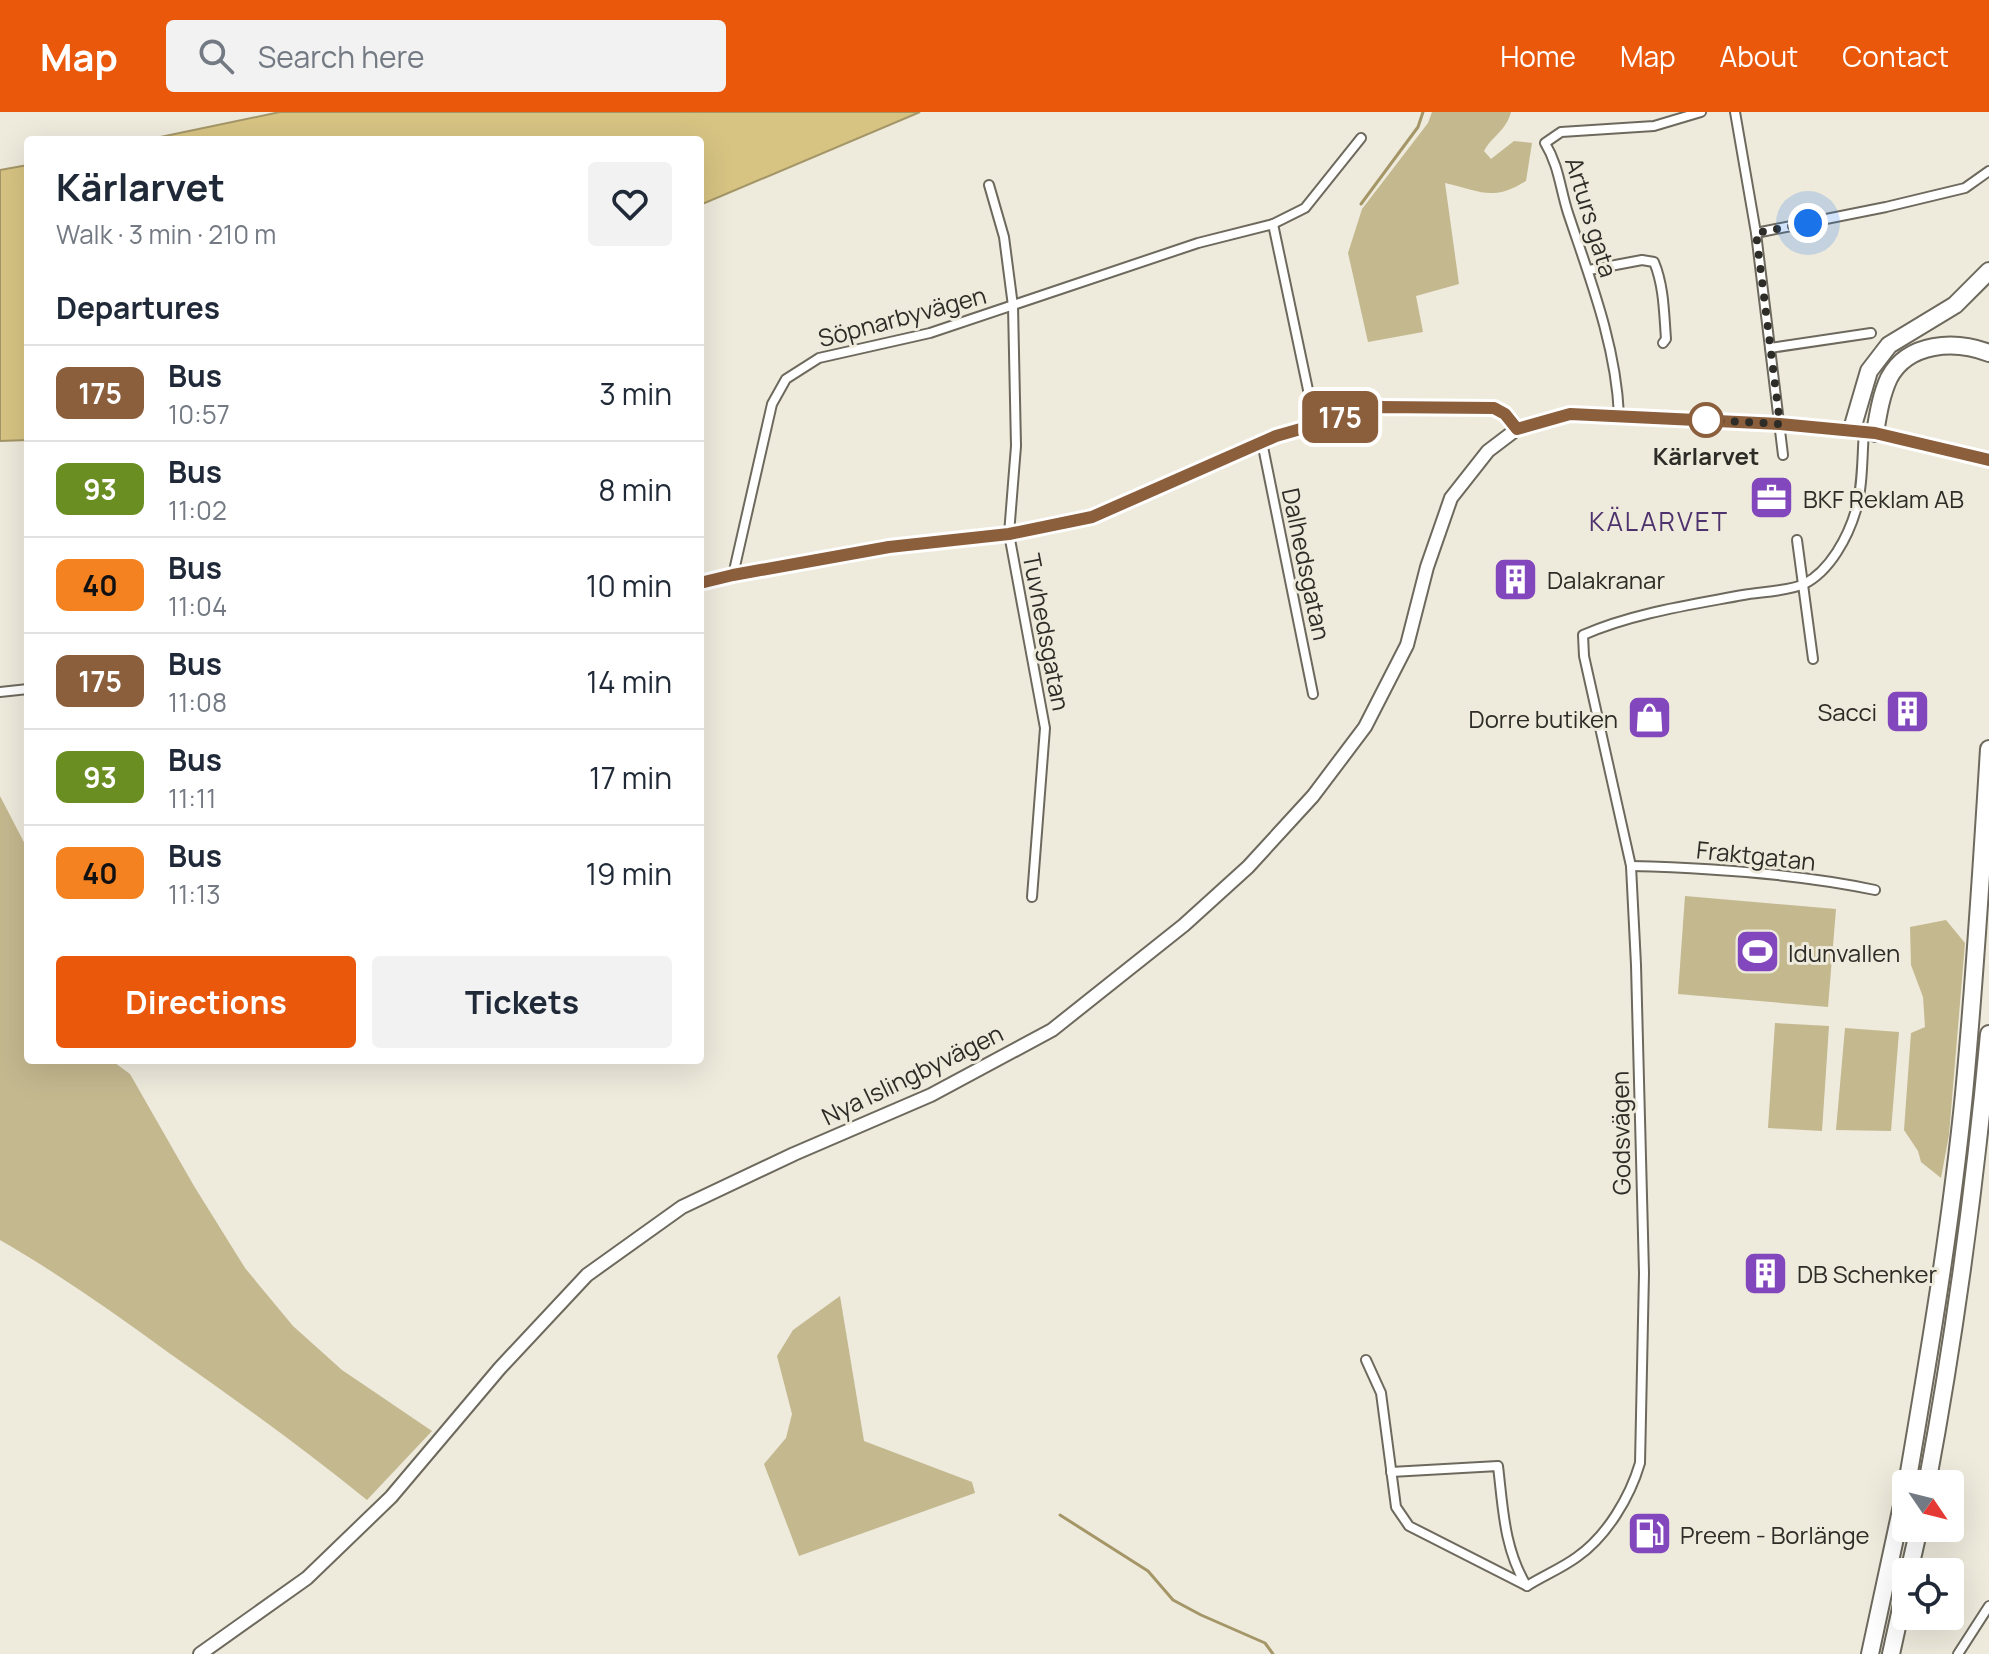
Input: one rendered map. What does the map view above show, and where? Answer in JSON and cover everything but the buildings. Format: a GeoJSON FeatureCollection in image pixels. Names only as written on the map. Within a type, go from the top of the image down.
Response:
{"type":"FeatureCollection","features":[{"type":"Feature","properties":{"kind":"highway"},"geometry":{"type":"LineString","coordinates":[[1863,431],[1869,371],[1889,345],[1955,305],[1989,271]]}},
{"type":"Feature","properties":{"kind":"highway"},"geometry":{"type":"LineString","coordinates":[[1863,431],[1891,375],[1904,360],[1922,350],[1941,346],[1965,346],[1989,353]]}},
{"type":"Feature","properties":{"kind":"highway"},"geometry":{"type":"LineString","coordinates":[[1909,1470],[1940,1287],[1964,1096],[1989,749]]}},
{"type":"Feature","properties":{"kind":"highway"},"geometry":{"type":"LineString","coordinates":[[1929,1470],[1962,1276],[1989,1034]]}},
{"type":"Feature","properties":{"kind":"highway"},"geometry":{"type":"LineString","coordinates":[[1870,1654],[1894,1542]]}},
{"type":"Feature","properties":{"kind":"highway"},"geometry":{"type":"LineString","coordinates":[[1891,1654],[1896,1630]]}},
{"type":"Feature","properties":{"kind":"street","name":"Arturs gata"},"geometry":{"type":"LineString","coordinates":[[1619,415],[1617,377],[1589,270],[1567,209],[1556,161],[1545,143],[1561,132],[1654,126],[1701,112]]}},
{"type":"Feature","properties":{"kind":"street"},"geometry":{"type":"LineString","coordinates":[[1735,112],[1756,233],[1783,455]]}},
{"type":"Feature","properties":{"kind":"street","name":"Söpnarbyvägen"},"geometry":{"type":"LineString","coordinates":[[733,575],[772,404],[786,379],[819,358],[930,333],[1198,243],[1273,224],[1305,208],[1361,138]]}},
{"type":"Feature","properties":{"kind":"street"},"geometry":{"type":"LineString","coordinates":[[1756,233],[1965,188],[1989,171]]}},
{"type":"Feature","properties":{"kind":"street","name":"Tuvhedsgatan"},"geometry":{"type":"LineString","coordinates":[[989,185],[1004,237],[1013,306],[1016,446],[1009,534],[1045,728],[1032,897]]}},
{"type":"Feature","properties":{"kind":"street"},"geometry":{"type":"LineString","coordinates":[[1273,224],[1315,423]]}},
{"type":"Feature","properties":{"kind":"street"},"geometry":{"type":"LineString","coordinates":[[1589,270],[1642,260],[1654,262],[1663,303],[1666,339],[1663,343]]}},
{"type":"Feature","properties":{"kind":"street"},"geometry":{"type":"LineString","coordinates":[[1770,348],[1871,333]]}},
{"type":"Feature","properties":{"kind":"street"},"geometry":{"type":"LineString","coordinates":[[704,582],[889,547],[1009,534],[1092,517],[1262,442],[1315,423],[1378,407],[1494,408],[1505,414],[1517,429],[1570,414],[1863,431],[1989,460]]}},
{"type":"Feature","properties":{"kind":"street","name":"Nya Islingbyvägen"},"geometry":{"type":"LineString","coordinates":[[200,1654],[307,1578],[391,1497],[500,1368],[587,1275],[682,1207],[931,1095],[1052,1030],[1184,925],[1248,867],[1313,796],[1365,727],[1407,645],[1427,567],[1451,498],[1488,451],[1517,429]]}},
{"type":"Feature","properties":{"kind":"street"},"geometry":{"type":"LineString","coordinates":[[1804,584],[1827,565],[1846,537],[1856,509],[1861,481],[1863,431]]}},
{"type":"Feature","properties":{"kind":"street","name":"Dalhedsgatan"},"geometry":{"type":"LineString","coordinates":[[1262,442],[1313,694]]}},
{"type":"Feature","properties":{"kind":"street"},"geometry":{"type":"LineString","coordinates":[[1797,540],[1813,659]]}},
{"type":"Feature","properties":{"kind":"street","name":"Godsvägen"},"geometry":{"type":"LineString","coordinates":[[1527,1586],[1579,1556],[1610,1523],[1636,1477],[1640,1463],[1644,1273],[1631,866],[1584,656],[1583,635],[1605,626],[1683,606],[1804,584]]}},
{"type":"Feature","properties":{"kind":"street"},"geometry":{"type":"LineString","coordinates":[[0,692],[24,689]]}},
{"type":"Feature","properties":{"kind":"street","name":"Fraktgatan"},"geometry":{"type":"LineString","coordinates":[[1631,866],[1677,867],[1779,877],[1875,890]]}},
{"type":"Feature","properties":{"kind":"street"},"geometry":{"type":"LineString","coordinates":[[1366,1360],[1381,1393],[1396,1507],[1409,1526],[1527,1586]]}},
{"type":"Feature","properties":{"kind":"street"},"geometry":{"type":"LineString","coordinates":[[1391,1472],[1498,1466],[1506,1533],[1514,1564],[1527,1586]]}},
{"type":"Feature","properties":{"kind":"street"},"geometry":{"type":"LineString","coordinates":[[1958,1654],[1989,1606]]}},
{"type":"Feature","properties":{"kind":"shaded area"},"geometry":{"type":"Polygon","coordinates":[[[280,112],[920,112],[704,203],[704,136],[165,136],[280,112]]]}},
{"type":"Feature","properties":{"kind":"shaded area"},"geometry":{"type":"Polygon","coordinates":[[[1432,112],[1511,112],[1506,124],[1484,151],[1491,159],[1514,141],[1532,143],[1526,181],[1495,193],[1445,183],[1459,284],[1416,296],[1423,332],[1368,342],[1348,253],[1362,209],[1428,123],[1432,112]]]}},
{"type":"Feature","properties":{"kind":"shaded area"},"geometry":{"type":"Polygon","coordinates":[[[24,166],[24,440],[0,441],[0,170],[24,166]]]}},
{"type":"Feature","properties":{"kind":"shaded area"},"geometry":{"type":"Polygon","coordinates":[[[0,796],[24,842],[24,1064],[116,1064],[130,1074],[245,1268],[293,1326],[342,1370],[432,1431],[367,1500],[128,1323],[0,1240],[0,796]]]}},
{"type":"Feature","properties":{"kind":"shaded area","name":"Idunvallen"},"geometry":{"type":"Polygon","coordinates":[[[1685,896],[1836,909],[1828,1007],[1678,994],[1685,896]]]}},
{"type":"Feature","properties":{"kind":"shaded area"},"geometry":{"type":"Polygon","coordinates":[[[1946,920],[1965,943],[1949,1135],[1941,1178],[1921,1162],[1918,1151],[1904,1130],[1911,1033],[1925,1027],[1923,997],[1911,965],[1910,927],[1946,920]]]}},
{"type":"Feature","properties":{"kind":"shaded area"},"geometry":{"type":"Polygon","coordinates":[[[1775,1023],[1829,1026],[1822,1131],[1768,1128],[1775,1023]]]}},
{"type":"Feature","properties":{"kind":"shaded area"},"geometry":{"type":"Polygon","coordinates":[[[1845,1028],[1899,1032],[1891,1131],[1836,1130],[1845,1028]]]}},
{"type":"Feature","properties":{"kind":"shaded area"},"geometry":{"type":"Polygon","coordinates":[[[840,1296],[864,1441],[972,1482],[975,1493],[799,1556],[764,1464],[786,1438],[792,1414],[777,1356],[793,1330],[840,1296]]]}},
{"type":"Feature","properties":{"kind":"waterway"},"geometry":{"type":"LineString","coordinates":[[1361,204],[1418,127],[1423,112]]}},
{"type":"Feature","properties":{"kind":"waterway"},"geometry":{"type":"LineString","coordinates":[[1060,1515],[1148,1571],[1173,1600],[1265,1643],[1273,1654]]}},
{"type":"Feature","properties":{"kind":"bus line","name":"175"},"geometry":{"type":"LineString","coordinates":[[704,582],[889,547],[1009,534],[1092,517],[1276,436],[1378,407],[1494,408],[1505,414],[1517,429],[1570,414],[1852,429],[1913,440],[1989,460]]}},
{"type":"Feature","properties":{"kind":"place","name":"Kärlarvet"},"geometry":{"type":"Point","coordinates":[1706,420]}},
{"type":"Feature","properties":{"kind":"place","name":"BKF Reklam AB"},"geometry":{"type":"Point","coordinates":[1772,498]}},
{"type":"Feature","properties":{"kind":"place","name":"Dalakranar"},"geometry":{"type":"Point","coordinates":[1516,579]}},
{"type":"Feature","properties":{"kind":"place","name":"Sacci"},"geometry":{"type":"Point","coordinates":[1908,711]}},
{"type":"Feature","properties":{"kind":"place","name":"Dorre butiken"},"geometry":{"type":"Point","coordinates":[1649,718]}},
{"type":"Feature","properties":{"kind":"place","name":"Idunvallen"},"geometry":{"type":"Point","coordinates":[1757,952]}},
{"type":"Feature","properties":{"kind":"place","name":"DB Schenker"},"geometry":{"type":"Point","coordinates":[1766,1273]}},
{"type":"Feature","properties":{"kind":"place","name":"Preem - Borlänge"},"geometry":{"type":"Point","coordinates":[1649,1534]}},
{"type":"Feature","properties":{"kind":"district","name":"KÄLARVET"},"geometry":{"type":"Point","coordinates":[1659,521]}},
{"type":"Feature","properties":{"kind":"route"},"geometry":{"type":"LineString","coordinates":[[1706,420],[1780,424],[1756,233],[1808,223]]}}]}
